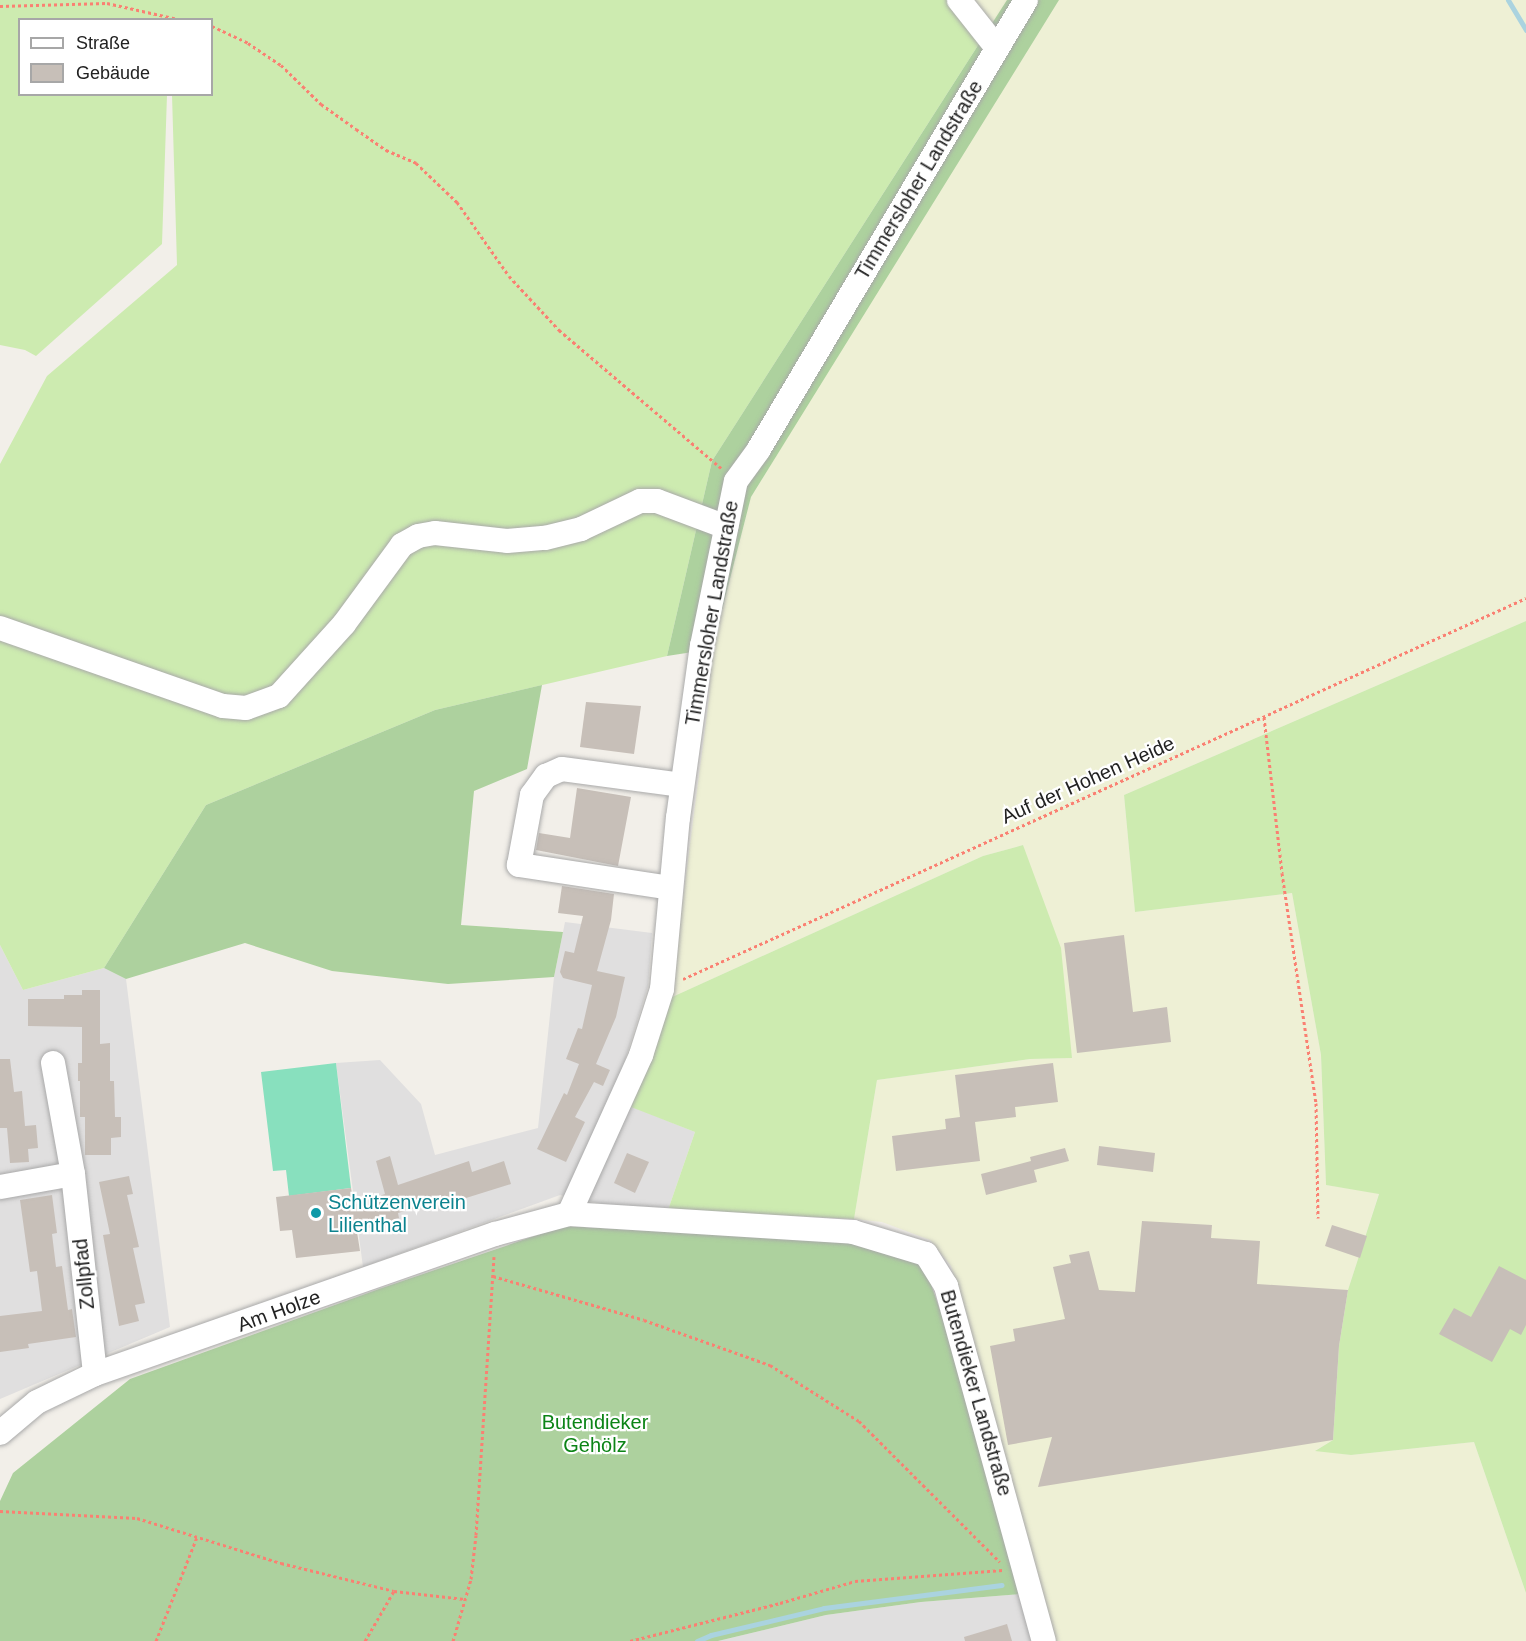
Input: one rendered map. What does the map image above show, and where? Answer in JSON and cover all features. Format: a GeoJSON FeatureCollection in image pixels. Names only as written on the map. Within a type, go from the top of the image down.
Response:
{"type":"FeatureCollection","features":[{"type":"Feature","properties":{"kind":"street"},"geometry":{"type":"LineString","coordinates":[[959,0],[997,48]]}},
{"type":"Feature","properties":{"kind":"street","name":"Timmersloher Landstraße"},"geometry":{"type":"LineString","coordinates":[[569,1214],[641,1054],[662,989],[682,785],[702,646],[736,481],[766,438],[1026,0]]}},
{"type":"Feature","properties":{"kind":"street"},"geometry":{"type":"LineString","coordinates":[[0,628],[223,706],[246,708],[279,696],[344,624],[402,545],[418,536],[435,533],[507,541],[545,538],[581,529],[640,501],[657,501],[726,527]]}},
{"type":"Feature","properties":{"kind":"street"},"geometry":{"type":"LineString","coordinates":[[671,888],[519,865],[532,795],[546,776],[562,769],[682,785]]}},
{"type":"Feature","properties":{"kind":"street","name":"Zollpfad"},"geometry":{"type":"LineString","coordinates":[[53,1063],[73,1174],[95,1374]]}},
{"type":"Feature","properties":{"kind":"street"},"geometry":{"type":"LineString","coordinates":[[0,1187],[73,1174]]}},
{"type":"Feature","properties":{"kind":"street","name":"Am Holze"},"geometry":{"type":"LineString","coordinates":[[0,1433],[36,1402],[95,1374],[495,1234],[569,1214]]}},
{"type":"Feature","properties":{"kind":"street","name":"Butendieker Landstraße"},"geometry":{"type":"LineString","coordinates":[[569,1214],[853,1232],[926,1254],[946,1286],[965,1347],[1044,1641]]}},
{"type":"Feature","properties":{"kind":"path"},"geometry":{"type":"LineString","coordinates":[[0,6],[107,3],[173,18]]}},
{"type":"Feature","properties":{"kind":"path"},"geometry":{"type":"LineString","coordinates":[[213,26],[256,48],[281,65],[321,104],[386,150],[416,163],[456,202],[509,276],[559,330],[736,481]]}},
{"type":"Feature","properties":{"kind":"path","name":"Auf der Hohen Heide"},"geometry":{"type":"LineString","coordinates":[[662,989],[1526,598]]}},
{"type":"Feature","properties":{"kind":"path"},"geometry":{"type":"LineString","coordinates":[[1264,717],[1282,873],[1316,1103],[1318,1218]]}},
{"type":"Feature","properties":{"kind":"path"},"geometry":{"type":"LineString","coordinates":[[453,1641],[471,1579],[476,1535],[495,1234]]}},
{"type":"Feature","properties":{"kind":"path"},"geometry":{"type":"LineString","coordinates":[[493,1276],[644,1320],[770,1365],[859,1421],[1008,1570],[855,1581],[780,1604],[630,1641]]}},
{"type":"Feature","properties":{"kind":"path"},"geometry":{"type":"LineString","coordinates":[[0,1511],[137,1518],[281,1563],[394,1591],[465,1599]]}},
{"type":"Feature","properties":{"kind":"path"},"geometry":{"type":"LineString","coordinates":[[156,1641],[197,1537]]}},
{"type":"Feature","properties":{"kind":"path"},"geometry":{"type":"LineString","coordinates":[[365,1641],[394,1591]]}},
{"type":"Feature","properties":{"kind":"shaded area"},"geometry":{"type":"Polygon","coordinates":[[[565,922],[652,933],[648,986],[613,1099],[695,1132],[668,1210],[627,1209],[560,1195],[363,1267],[336,1063],[380,1060],[421,1104],[435,1155],[538,1128],[554,977],[565,922]]]}},
{"type":"Feature","properties":{"kind":"shaded area"},"geometry":{"type":"Polygon","coordinates":[[[0,945],[23,990],[104,968],[126,979],[170,1327],[0,1399],[0,945]]]}},
{"type":"Feature","properties":{"kind":"shaded area"},"geometry":{"type":"Polygon","coordinates":[[[1020,1594],[1033,1641],[718,1641],[826,1615],[921,1602],[1020,1594]]]}},
{"type":"Feature","properties":{"kind":"green space"},"geometry":{"type":"Polygon","coordinates":[[[0,0],[954,0],[982,39],[712,461],[667,656],[435,710],[206,805],[104,968],[23,990],[0,945],[0,464],[47,376],[177,265],[172,96],[213,96],[213,18],[18,18],[18,96],[167,96],[162,244],[36,356],[25,350],[0,345],[0,0]]]}},
{"type":"Feature","properties":{"kind":"green space"},"geometry":{"type":"Polygon","coordinates":[[[954,0],[1008,0],[982,39],[954,0]]]}},
{"type":"Feature","properties":{"kind":"green space"},"geometry":{"type":"Polygon","coordinates":[[[1007,0],[1059,0],[751,497],[712,649],[667,656],[712,461],[1007,0]]]}},
{"type":"Feature","properties":{"kind":"green space"},"geometry":{"type":"Polygon","coordinates":[[[1055,0],[1526,0],[1526,621],[1124,795],[1135,912],[1292,893],[1321,1055],[1326,1185],[1379,1193],[1348,1290],[1339,1346],[1333,1440],[1316,1450],[1351,1455],[1474,1442],[1526,1593],[1526,1641],[1055,1641],[951,1266],[930,1240],[882,1222],[854,1219],[877,1080],[1030,1059],[1072,1058],[1023,845],[983,856],[670,998],[709,698],[712,649],[751,497],[1055,0]]]}},
{"type":"Feature","properties":{"kind":"green space"},"geometry":{"type":"Polygon","coordinates":[[[1526,621],[1526,1593],[1474,1442],[1351,1455],[1315,1451],[1333,1440],[1339,1346],[1348,1290],[1379,1194],[1326,1185],[1321,1055],[1292,893],[1135,912],[1124,795],[1526,621]]]}},
{"type":"Feature","properties":{"kind":"green space"},"geometry":{"type":"Polygon","coordinates":[[[542,685],[527,769],[474,791],[461,925],[563,932],[554,977],[448,984],[332,971],[245,943],[126,979],[104,968],[206,805],[435,710],[542,685]]]}},
{"type":"Feature","properties":{"kind":"green space"},"geometry":{"type":"Polygon","coordinates":[[[1023,845],[1061,948],[1072,1058],[1030,1059],[877,1080],[854,1219],[668,1210],[695,1132],[631,1107],[670,998],[983,856],[1023,845]]]}},
{"type":"Feature","properties":{"kind":"green space"},"geometry":{"type":"Polygon","coordinates":[[[336,1063],[351,1188],[289,1196],[286,1170],[273,1171],[261,1072],[336,1063]]]}},
{"type":"Feature","properties":{"kind":"green space","name":"Butendieker Gehölz"},"geometry":{"type":"Polygon","coordinates":[[[564,1226],[851,1242],[924,1264],[975,1411],[1020,1594],[921,1602],[826,1615],[718,1641],[0,1641],[0,1501],[13,1473],[130,1379],[379,1289],[564,1226]]]}},
{"type":"Feature","properties":{"kind":"building"},"geometry":{"type":"Polygon","coordinates":[[[586,702],[641,706],[634,754],[580,747],[586,702]]]}},
{"type":"Feature","properties":{"kind":"building"},"geometry":{"type":"Polygon","coordinates":[[[577,788],[631,797],[618,866],[536,850],[539,833],[570,838],[577,788]]]}},
{"type":"Feature","properties":{"kind":"building"},"geometry":{"type":"Polygon","coordinates":[[[562,886],[614,894],[611,920],[597,971],[625,977],[616,1017],[596,1064],[610,1070],[603,1086],[594,1082],[575,1117],[585,1122],[566,1162],[537,1149],[564,1093],[567,1095],[579,1064],[566,1059],[578,1028],[582,1029],[592,985],[563,978],[560,972],[565,951],[574,953],[583,916],[558,913],[562,886]]]}},
{"type":"Feature","properties":{"kind":"building"},"geometry":{"type":"Polygon","coordinates":[[[1124,935],[1133,1012],[1167,1007],[1171,1042],[1077,1053],[1064,943],[1124,935]]]}},
{"type":"Feature","properties":{"kind":"building"},"geometry":{"type":"Polygon","coordinates":[[[82,990],[100,990],[100,1044],[110,1043],[110,1081],[114,1081],[115,1117],[121,1117],[121,1137],[111,1138],[111,1155],[85,1155],[85,1117],[80,1117],[80,1081],[78,1081],[78,1063],[82,1063],[82,1027],[28,1026],[28,999],[64,999],[64,995],[82,995],[82,990]]]}},
{"type":"Feature","properties":{"kind":"building"},"geometry":{"type":"Polygon","coordinates":[[[0,1059],[10,1059],[14,1092],[22,1091],[25,1126],[36,1125],[38,1148],[28,1149],[29,1162],[10,1163],[7,1128],[0,1128],[0,1059]]]}},
{"type":"Feature","properties":{"kind":"building"},"geometry":{"type":"Polygon","coordinates":[[[1053,1063],[1058,1102],[1015,1107],[1016,1117],[975,1122],[980,1161],[896,1171],[892,1136],[946,1129],[945,1119],[960,1117],[955,1075],[1053,1063]]]}},
{"type":"Feature","properties":{"kind":"building"},"geometry":{"type":"Polygon","coordinates":[[[1099,1146],[1155,1153],[1153,1172],[1097,1165],[1099,1146]]]}},
{"type":"Feature","properties":{"kind":"building"},"geometry":{"type":"Polygon","coordinates":[[[1065,1148],[1069,1161],[1034,1170],[1037,1182],[986,1195],[981,1174],[1031,1161],[1030,1157],[1065,1148]]]}},
{"type":"Feature","properties":{"kind":"building"},"geometry":{"type":"Polygon","coordinates":[[[627,1153],[649,1162],[635,1193],[614,1183],[627,1153]]]}},
{"type":"Feature","properties":{"kind":"building"},"geometry":{"type":"Polygon","coordinates":[[[390,1156],[398,1185],[469,1161],[472,1172],[504,1161],[511,1184],[434,1208],[433,1203],[398,1213],[399,1218],[357,1232],[360,1251],[296,1258],[292,1230],[280,1231],[276,1197],[351,1188],[354,1205],[385,1194],[376,1161],[390,1156]]]}},
{"type":"Feature","properties":{"kind":"building"},"geometry":{"type":"Polygon","coordinates":[[[129,1176],[133,1194],[127,1195],[139,1247],[133,1248],[145,1303],[135,1305],[139,1321],[119,1326],[103,1235],[110,1234],[99,1182],[129,1176]]]}},
{"type":"Feature","properties":{"kind":"building"},"geometry":{"type":"Polygon","coordinates":[[[52,1195],[57,1233],[52,1234],[56,1267],[62,1266],[68,1310],[72,1309],[76,1337],[28,1344],[29,1348],[0,1352],[0,1316],[42,1311],[37,1271],[30,1272],[20,1200],[52,1195]]]}},
{"type":"Feature","properties":{"kind":"building"},"geometry":{"type":"Polygon","coordinates":[[[1142,1221],[1212,1225],[1211,1238],[1260,1241],[1257,1284],[1348,1290],[1339,1346],[1333,1440],[1038,1487],[1052,1437],[1008,1445],[990,1346],[1015,1341],[1013,1329],[1065,1319],[1053,1267],[1071,1263],[1069,1255],[1089,1251],[1099,1290],[1135,1292],[1142,1221]]]}},
{"type":"Feature","properties":{"kind":"building"},"geometry":{"type":"Polygon","coordinates":[[[1332,1225],[1367,1236],[1360,1258],[1325,1246],[1332,1225]]]}},
{"type":"Feature","properties":{"kind":"building"},"geometry":{"type":"Polygon","coordinates":[[[1499,1266],[1526,1280],[1526,1325],[1521,1335],[1510,1329],[1492,1362],[1439,1334],[1454,1308],[1471,1317],[1499,1266]]]}},
{"type":"Feature","properties":{"kind":"building"},"geometry":{"type":"Polygon","coordinates":[[[1007,1624],[1012,1641],[965,1641],[964,1637],[1007,1624]]]}},
{"type":"Feature","properties":{"kind":"waterway"},"geometry":{"type":"LineString","coordinates":[[1508,0],[1526,30]]}},
{"type":"Feature","properties":{"kind":"waterway"},"geometry":{"type":"LineString","coordinates":[[697,1641],[711,1635],[824,1608],[1002,1585]]}},
{"type":"Feature","properties":{"kind":"place","name":"Schützenverein Lilienthal"},"geometry":{"type":"Point","coordinates":[316,1213]}}]}
